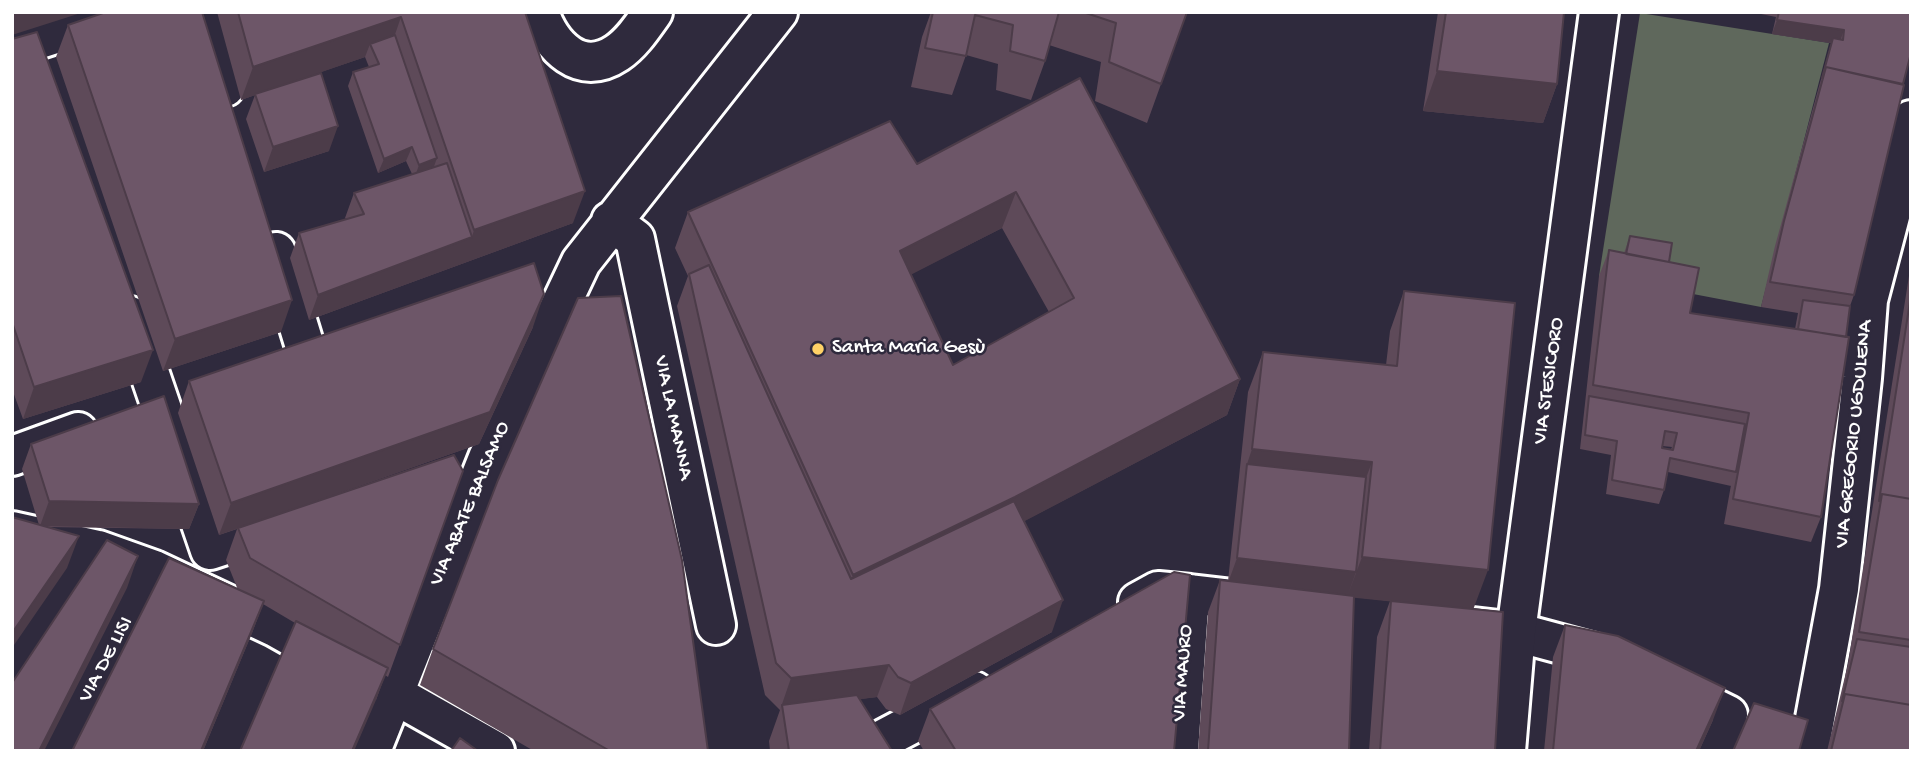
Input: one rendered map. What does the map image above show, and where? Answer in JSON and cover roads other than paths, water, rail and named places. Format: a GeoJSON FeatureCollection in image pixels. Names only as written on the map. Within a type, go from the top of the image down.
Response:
{"type":"FeatureCollection","features":[{"type":"Feature","properties":{"kind":"street"},"geometry":{"type":"LineString","coordinates":[[45,80],[22,45],[123,12]]}},
{"type":"Feature","properties":{"kind":"street"},"geometry":{"type":"LineString","coordinates":[[202,12],[234,116]]}},
{"type":"Feature","properties":{"kind":"street"},"geometry":{"type":"LineString","coordinates":[[540,12],[549,36],[559,48],[572,57],[587,61],[603,60],[616,54],[630,43],[653,12]]}},
{"type":"Feature","properties":{"kind":"street","name":"VIA ABATE BALSAMO"},"geometry":{"type":"LineString","coordinates":[[371,751],[488,458],[581,262],[778,12]]}},
{"type":"Feature","properties":{"kind":"street","name":"VIA STESICORO"},"geometry":{"type":"LineString","coordinates":[[1506,751],[1516,632],[1599,12]]}},
{"type":"Feature","properties":{"kind":"street","name":"VIA GREGORIO UGDULENA"},"geometry":{"type":"LineString","coordinates":[[1809,751],[1839,589],[1868,300],[1900,178],[1911,120]]}},
{"type":"Feature","properties":{"kind":"street"},"geometry":{"type":"LineString","coordinates":[[266,220],[293,355],[345,337]]}},
{"type":"Feature","properties":{"kind":"street","name":"VIA LA MANNA"},"geometry":{"type":"LineString","coordinates":[[611,221],[635,239],[716,625]]}},
{"type":"Feature","properties":{"kind":"street"},"geometry":{"type":"LineString","coordinates":[[541,274],[581,262]]}},
{"type":"Feature","properties":{"kind":"street"},"geometry":{"type":"LineString","coordinates":[[120,286],[174,397],[210,550],[316,515]]}},
{"type":"Feature","properties":{"kind":"street"},"geometry":{"type":"LineString","coordinates":[[12,456],[174,397]]}},
{"type":"Feature","properties":{"kind":"street"},"geometry":{"type":"LineString","coordinates":[[449,471],[488,458]]}},
{"type":"Feature","properties":{"kind":"street"},"geometry":{"type":"LineString","coordinates":[[12,531],[98,550],[154,570],[275,627],[495,751]]}},
{"type":"Feature","properties":{"kind":"street"},"geometry":{"type":"LineString","coordinates":[[12,678],[98,550]]}},
{"type":"Feature","properties":{"kind":"street","name":"VIA DE LISI"},"geometry":{"type":"LineString","coordinates":[[59,751],[154,570]]}},
{"type":"Feature","properties":{"kind":"street"},"geometry":{"type":"LineString","coordinates":[[1111,617],[1158,591],[1516,632],[1610,657],[1728,715],[1712,751]]}},
{"type":"Feature","properties":{"kind":"street","name":"VIA MAURO"},"geometry":{"type":"LineString","coordinates":[[1179,751],[1190,594]]}},
{"type":"Feature","properties":{"kind":"street"},"geometry":{"type":"LineString","coordinates":[[1356,751],[1362,615]]}},
{"type":"Feature","properties":{"kind":"street"},"geometry":{"type":"LineString","coordinates":[[874,744],[1005,674]]}},
{"type":"Feature","properties":{"kind":"place","name":"Santa Maria Gesù"},"geometry":{"type":"Point","coordinates":[818,349]}}]}
